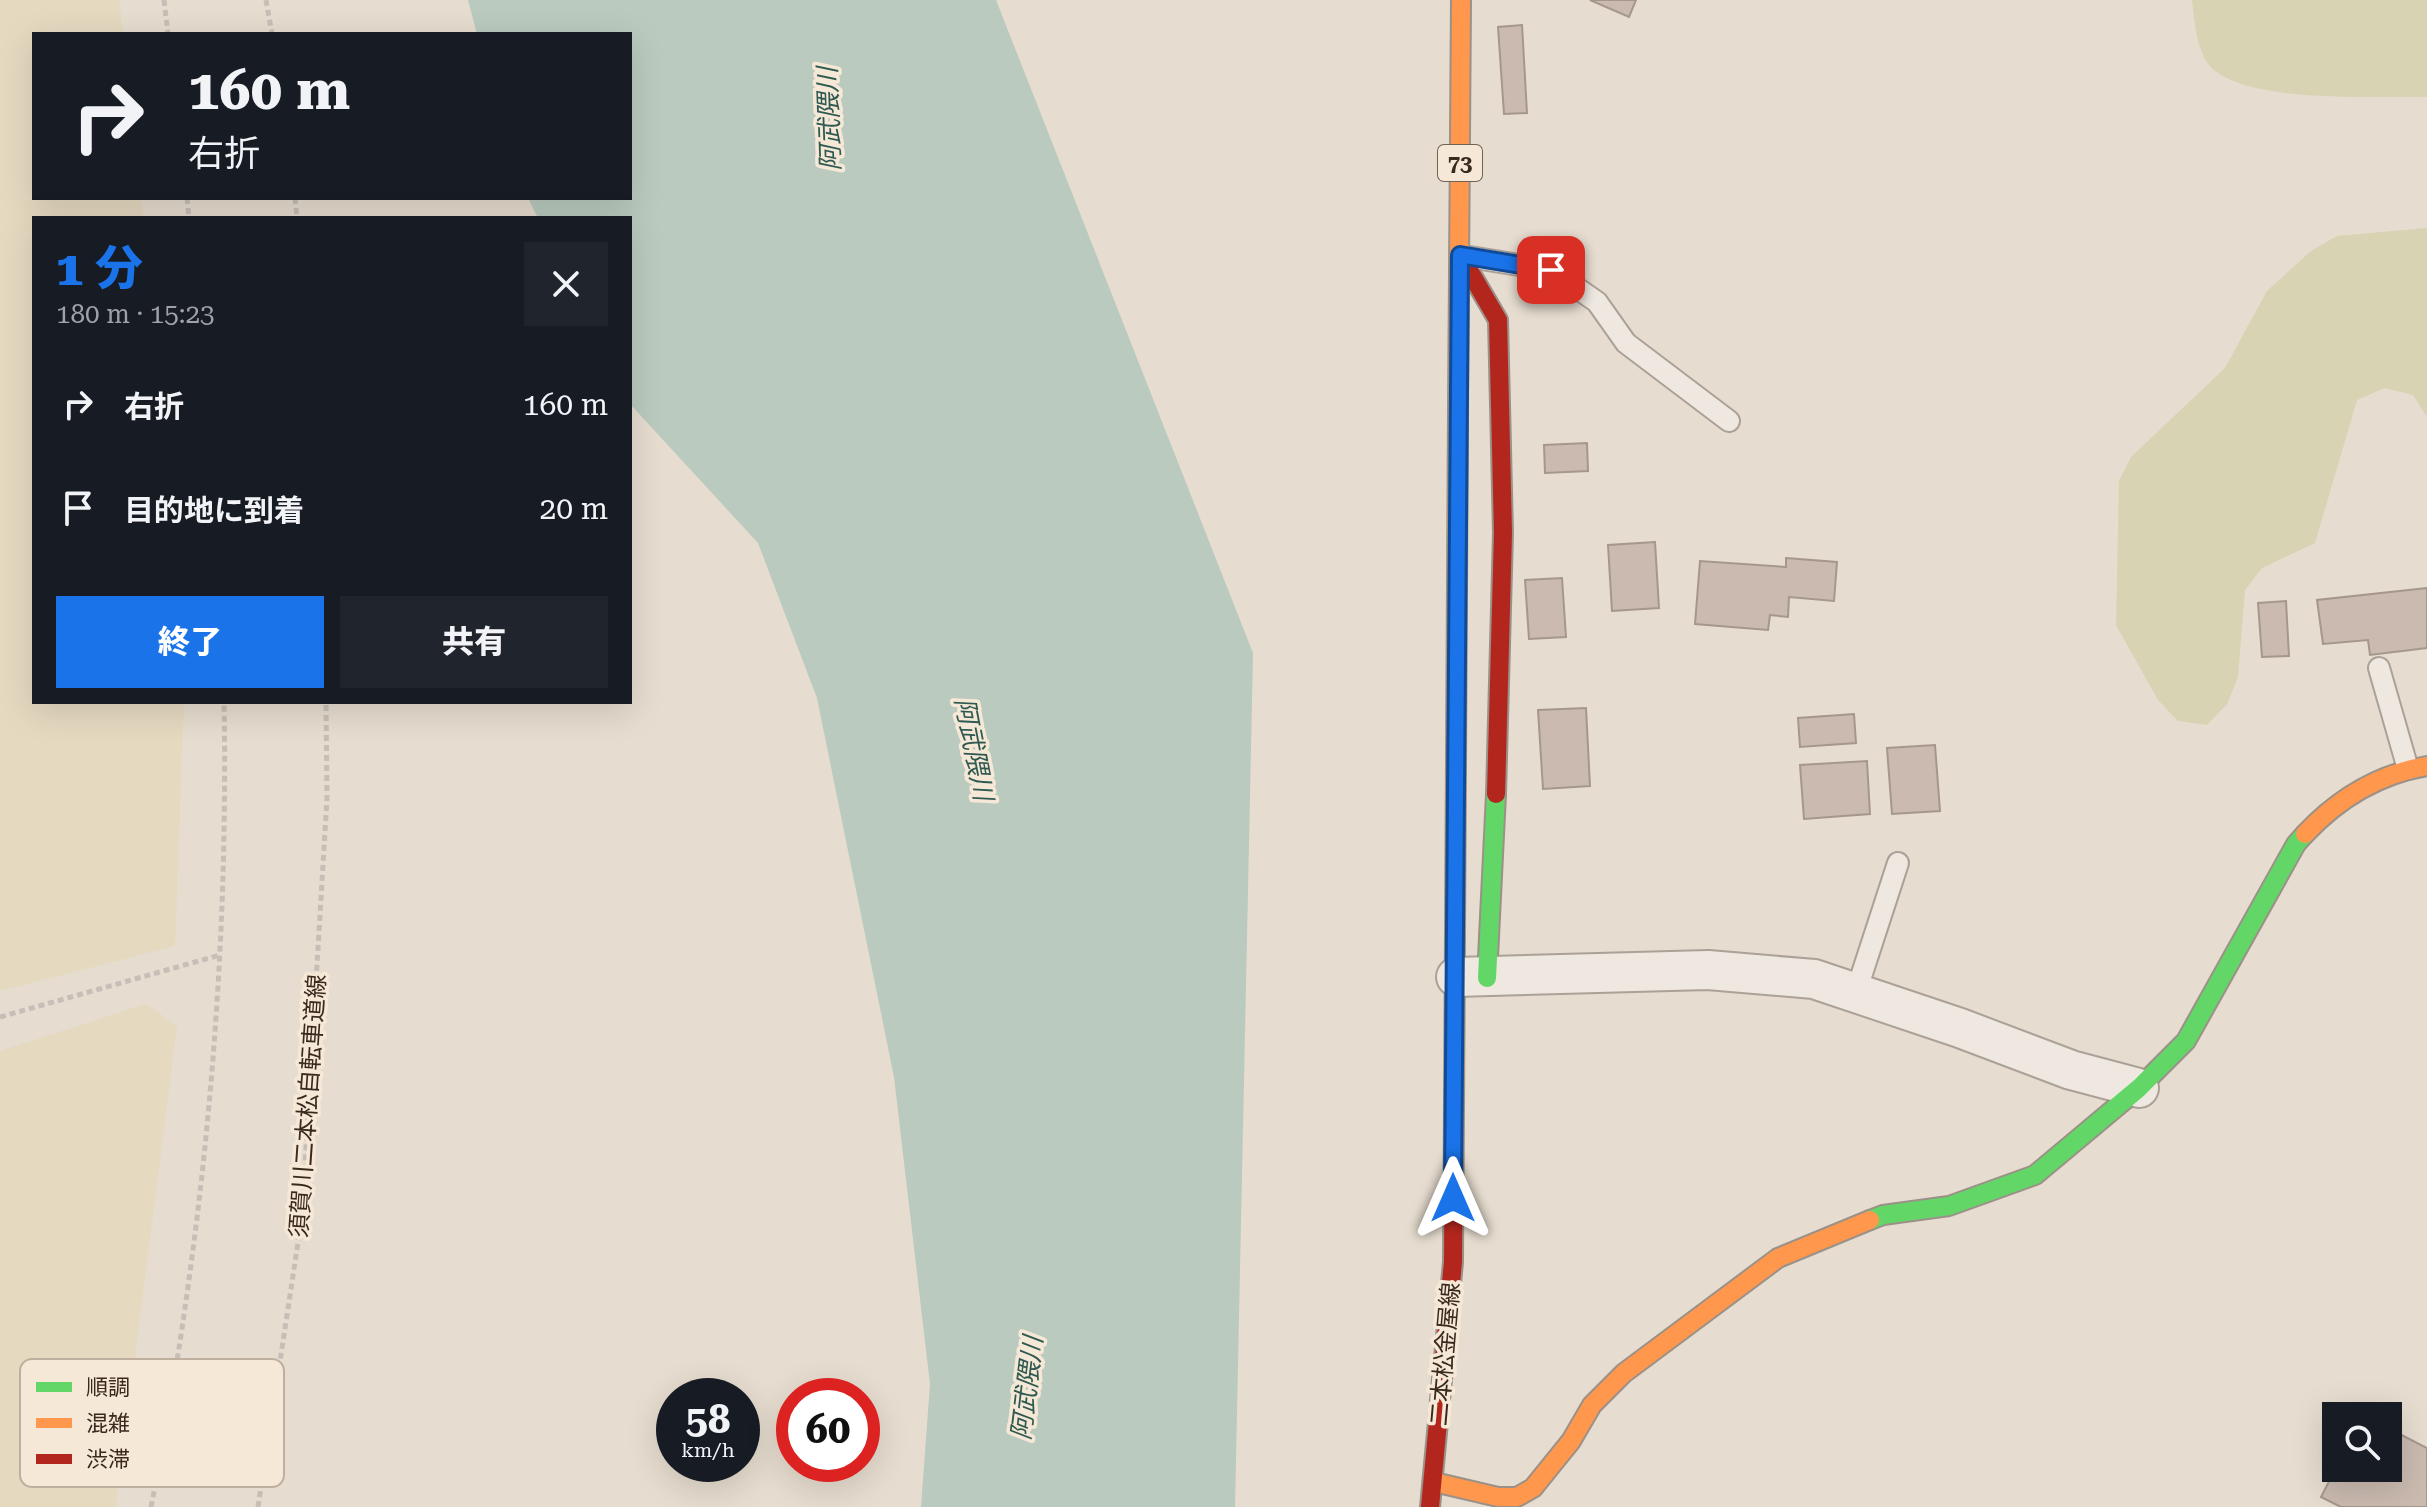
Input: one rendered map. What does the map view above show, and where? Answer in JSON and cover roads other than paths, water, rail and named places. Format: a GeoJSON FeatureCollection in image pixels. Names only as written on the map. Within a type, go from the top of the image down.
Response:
{"type":"FeatureCollection","features":[{"type":"Feature","properties":{"kind":"street","name":"二本松金屋線"},"geometry":{"type":"LineString","coordinates":[[1430,1507],[1453,1262],[1470,978],[1460,255],[1461,0]]}},
{"type":"Feature","properties":{"kind":"street"},"geometry":{"type":"LineString","coordinates":[[1460,255],[1498,320],[1503,533],[1470,978],[1708,970],[1814,979],[2071,1070],[2139,1088]]}},
{"type":"Feature","properties":{"kind":"street"},"geometry":{"type":"LineString","coordinates":[[1434,1482],[1498,1497],[1541,1498],[1592,1405],[1624,1373],[1778,1258],[1883,1215],[1949,1206],[2035,1175],[2139,1088],[2186,1041],[2296,844],[2331,806],[2418,768]]}},
{"type":"Feature","properties":{"kind":"lane"},"geometry":{"type":"LineString","coordinates":[[1460,255],[1551,270],[1597,302],[1626,343],[1729,421]]}},
{"type":"Feature","properties":{"kind":"lane"},"geometry":{"type":"LineString","coordinates":[[2379,668],[2418,768]]}},
{"type":"Feature","properties":{"kind":"lane"},"geometry":{"type":"LineString","coordinates":[[1856,992],[1898,863]]}},
{"type":"Feature","properties":{"kind":"water","name":"阿武隈川"},"geometry":{"type":"Polygon","coordinates":[[[468,0],[996,0],[1253,653],[1235,1507],[921,1507],[930,1384],[894,1077],[817,698],[758,543],[632,406],[632,216],[537,216],[529,200],[632,200],[632,32],[476,32],[468,0]]]}}]}
